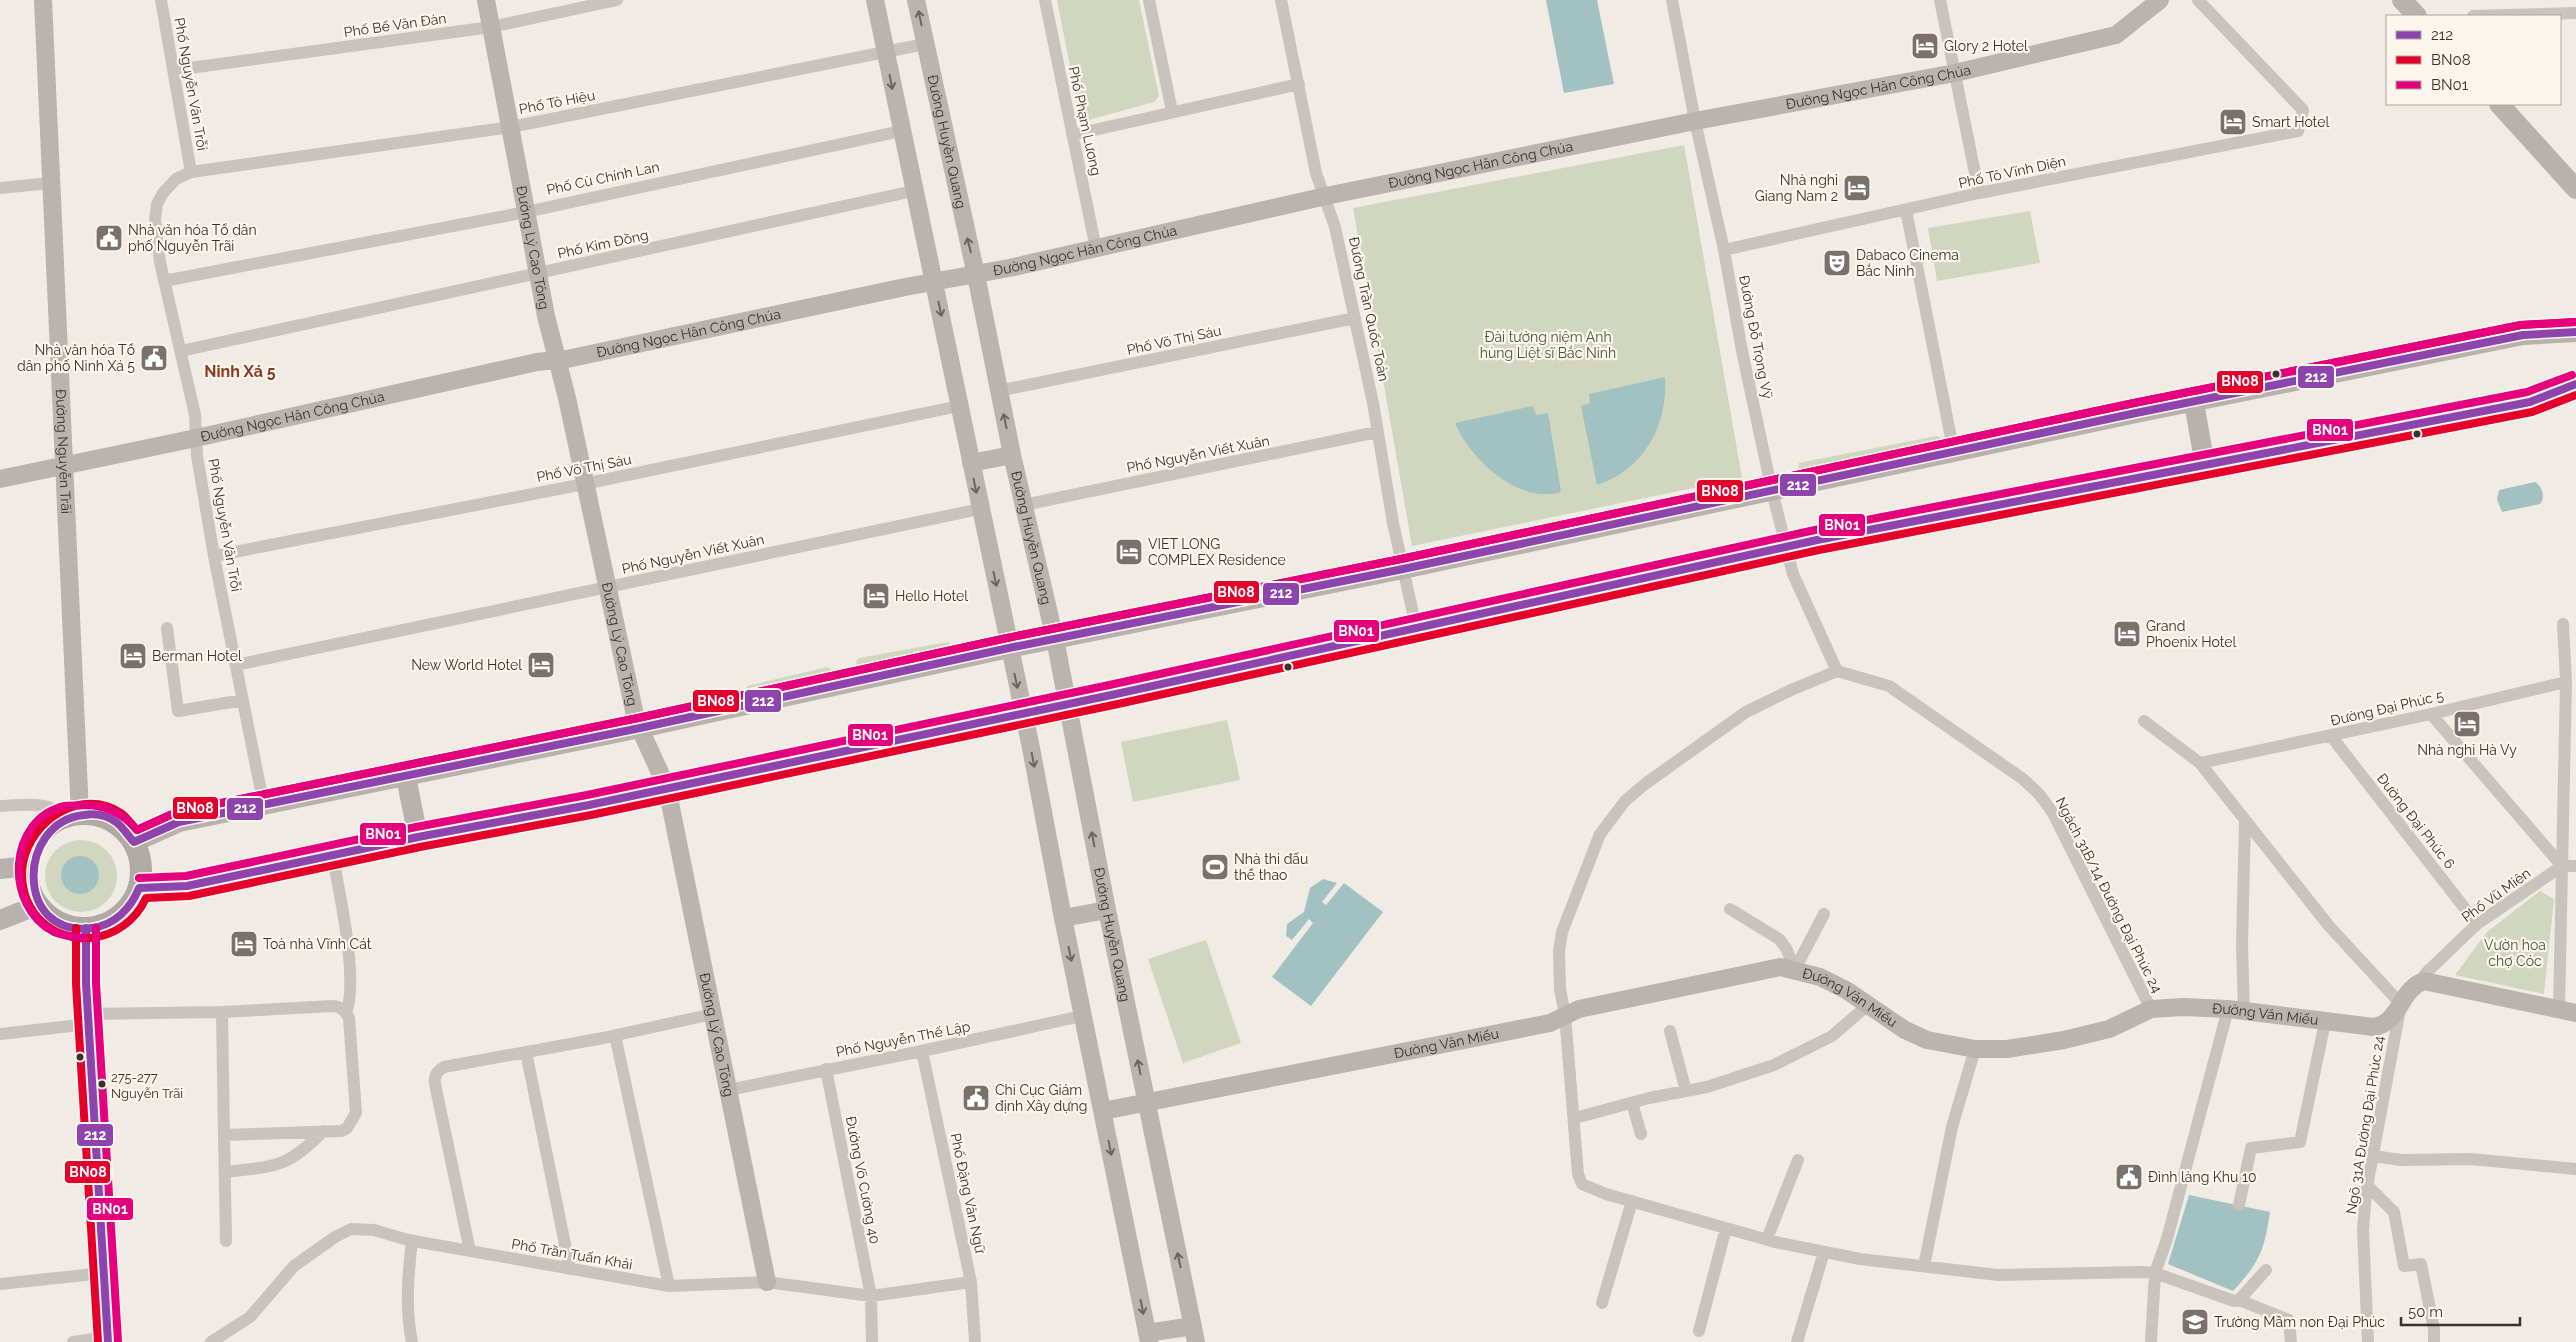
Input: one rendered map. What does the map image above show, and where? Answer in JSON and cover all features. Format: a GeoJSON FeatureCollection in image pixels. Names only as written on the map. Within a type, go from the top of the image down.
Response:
{"type":"FeatureCollection","features":[{"type":"Feature","properties":{"kind":"highway"},"geometry":{"type":"LineString","coordinates":[[73,815],[96,815],[111,820],[124,830],[134,842],[141,864],[139,888],[132,902],[119,917],[105,924],[86,928],[61,923],[38,905],[29,887],[27,866],[30,850],[38,836],[47,827],[73,815]]}},
{"type":"Feature","properties":{"kind":"highway"},"geometry":{"type":"LineString","coordinates":[[86,928],[89,1019],[108,1339]]}},
{"type":"Feature","properties":{"kind":"main road"},"geometry":{"type":"LineString","coordinates":[[2500,105],[2576,189]]}},
{"type":"Feature","properties":{"kind":"main road"},"geometry":{"type":"LineString","coordinates":[[134,842],[179,822],[640,728],[1009,648],[1403,569],[2523,335],[2576,332]]}},
{"type":"Feature","properties":{"kind":"main road"},"geometry":{"type":"LineString","coordinates":[[139,888],[187,886],[332,854],[667,788],[1023,713],[1788,547],[2530,402],[2576,384]]}},
{"type":"Feature","properties":{"kind":"main road"},"geometry":{"type":"LineString","coordinates":[[2194,403],[2205,464]]}},
{"type":"Feature","properties":{"kind":"main road"},"geometry":{"type":"LineString","coordinates":[[406,777],[418,837]]}},
{"type":"Feature","properties":{"kind":"main road"},"geometry":{"type":"LineString","coordinates":[[0,869],[27,866]]}},
{"type":"Feature","properties":{"kind":"main road"},"geometry":{"type":"LineString","coordinates":[[0,920],[38,905]]}},
{"type":"Feature","properties":{"kind":"street","name":"Đường Nguyễn Trãi"},"geometry":{"type":"LineString","coordinates":[[43,0],[63,465],[73,815]]}},
{"type":"Feature","properties":{"kind":"street","name":"Phố Nguyễn Văn Trỗi"},"geometry":{"type":"LineString","coordinates":[[161,0],[175,70],[191,172],[176,179],[170,185],[159,199],[155,210],[164,281],[195,415],[197,456],[214,556],[264,806]]}},
{"type":"Feature","properties":{"kind":"street","name":"Đường Lý Cao Tông"},"geometry":{"type":"LineString","coordinates":[[486,0],[538,274],[636,720],[667,788],[767,1282]]}},
{"type":"Feature","properties":{"kind":"street","name":"Phố Bế Văn Đàn"},"geometry":{"type":"LineString","coordinates":[[175,70],[490,26],[617,0]]}},
{"type":"Feature","properties":{"kind":"street"},"geometry":{"type":"LineString","coordinates":[[875,0],[913,191],[934,282],[1023,713],[1062,918],[1148,1337],[1194,1334]]}},
{"type":"Feature","properties":{"kind":"street","name":"Đường Huyền Quang"},"geometry":{"type":"LineString","coordinates":[[916,0],[976,275],[998,391],[1054,640],[1194,1334]]}},
{"type":"Feature","properties":{"kind":"street","name":"Phố Phạm Lương"},"geometry":{"type":"LineString","coordinates":[[1045,0],[1096,249]]}},
{"type":"Feature","properties":{"kind":"street"},"geometry":{"type":"LineString","coordinates":[[1149,0],[1172,111]]}},
{"type":"Feature","properties":{"kind":"street","name":"Đường Trần Quốc Toản"},"geometry":{"type":"LineString","coordinates":[[1281,0],[1316,173],[1336,227],[1416,627]]}},
{"type":"Feature","properties":{"kind":"street","name":"Đường Đỗ Trọng Vỹ"},"geometry":{"type":"LineString","coordinates":[[1672,0],[1695,121],[1724,250],[1742,351],[1772,491],[1788,547],[1793,574],[1837,671]]}},
{"type":"Feature","properties":{"kind":"street"},"geometry":{"type":"LineString","coordinates":[[1940,0],[1979,193]]}},
{"type":"Feature","properties":{"kind":"street","name":"Đường Ngọc Hân Công Chúa"},"geometry":{"type":"LineString","coordinates":[[0,479],[196,438],[533,363],[558,360],[934,282],[976,275],[1326,196],[1695,121],[1955,73],[2116,35],[2160,0]]}},
{"type":"Feature","properties":{"kind":"street","name":"Phố Tô Vĩnh Diện"},"geometry":{"type":"LineString","coordinates":[[1724,250],[1979,193],[2298,131],[2303,110],[2198,0]]}},
{"type":"Feature","properties":{"kind":"street"},"geometry":{"type":"LineString","coordinates":[[2507,15],[2576,13]]}},
{"type":"Feature","properties":{"kind":"street","name":"Phố Tô Hiệu"},"geometry":{"type":"LineString","coordinates":[[191,172],[510,127],[925,44]]}},
{"type":"Feature","properties":{"kind":"street"},"geometry":{"type":"LineString","coordinates":[[1072,135],[1299,84]]}},
{"type":"Feature","properties":{"kind":"street","name":"Phố Cù Chính Lan"},"geometry":{"type":"LineString","coordinates":[[164,281],[526,212],[901,131]]}},
{"type":"Feature","properties":{"kind":"street"},"geometry":{"type":"LineString","coordinates":[[0,188],[50,183]]}},
{"type":"Feature","properties":{"kind":"street","name":"Phố Kim Đồng"},"geometry":{"type":"LineString","coordinates":[[181,351],[913,191]]}},
{"type":"Feature","properties":{"kind":"street"},"geometry":{"type":"LineString","coordinates":[[1906,210],[1954,453]]}},
{"type":"Feature","properties":{"kind":"street","name":"Phố Võ Thị Sáu"},"geometry":{"type":"LineString","coordinates":[[998,391],[1355,318]]}},
{"type":"Feature","properties":{"kind":"street","name":"Phố Võ Thị Sáu"},"geometry":{"type":"LineString","coordinates":[[214,556],[584,484],[959,406]]}},
{"type":"Feature","properties":{"kind":"street","name":"Phố Nguyễn Viết Xuân"},"geometry":{"type":"LineString","coordinates":[[1024,505],[1377,432]]}},
{"type":"Feature","properties":{"kind":"street"},"geometry":{"type":"LineString","coordinates":[[971,463],[1012,455]]}},
{"type":"Feature","properties":{"kind":"street","name":"Phố Nguyễn Viết Xuân"},"geometry":{"type":"LineString","coordinates":[[236,665],[980,509]]}},
{"type":"Feature","properties":{"kind":"street"},"geometry":{"type":"LineString","coordinates":[[2420,982],[2439,982],[2568,1011],[2562,866],[2566,682],[2563,624]]}},
{"type":"Feature","properties":{"kind":"street"},"geometry":{"type":"LineString","coordinates":[[167,628],[178,711],[243,700]]}},
{"type":"Feature","properties":{"kind":"street"},"geometry":{"type":"LineString","coordinates":[[1837,671],[1791,690],[1746,712],[1645,784],[1612,816],[1597,842],[1562,932],[1559,952],[1560,989],[1565,1015],[1575,1118],[1578,1174],[1582,1184],[1606,1194],[1726,1228],[1860,1259],[1998,1275],[2155,1273],[2239,1300],[2289,1320],[2291,1342]]}},
{"type":"Feature","properties":{"kind":"street","name":"Ngách 31B/14 Đường Đại Phúc 24"},"geometry":{"type":"LineString","coordinates":[[1837,671],[1889,686],[2024,779],[2039,794],[2053,813],[2151,1009]]}},
{"type":"Feature","properties":{"kind":"street","name":"Đường Đại Phúc 5"},"geometry":{"type":"LineString","coordinates":[[2200,763],[2431,714],[2566,682]]}},
{"type":"Feature","properties":{"kind":"street"},"geometry":{"type":"LineString","coordinates":[[2431,714],[2562,866],[2576,866]]}},
{"type":"Feature","properties":{"kind":"street"},"geometry":{"type":"LineString","coordinates":[[2144,721],[2200,763],[2329,926],[2401,1004]]}},
{"type":"Feature","properties":{"kind":"street","name":"Đường Đại Phúc 6"},"geometry":{"type":"LineString","coordinates":[[2331,736],[2477,924]]}},
{"type":"Feature","properties":{"kind":"street"},"geometry":{"type":"LineString","coordinates":[[0,806],[44,806],[73,815]]}},
{"type":"Feature","properties":{"kind":"street"},"geometry":{"type":"LineString","coordinates":[[2151,1342],[2155,1273],[2236,1010],[2242,945],[2245,820]]}},
{"type":"Feature","properties":{"kind":"street"},"geometry":{"type":"LineString","coordinates":[[332,854],[350,962],[351,993],[346,1012]]}},
{"type":"Feature","properties":{"kind":"street","name":"Phố Vũ Miên"},"geometry":{"type":"LineString","coordinates":[[2420,982],[2477,924],[2562,866]]}},
{"type":"Feature","properties":{"kind":"street"},"geometry":{"type":"LineString","coordinates":[[1730,909],[1780,940],[1786,948],[1795,969]]}},
{"type":"Feature","properties":{"kind":"street"},"geometry":{"type":"LineString","coordinates":[[1062,918],[1107,910]]}},
{"type":"Feature","properties":{"kind":"street"},"geometry":{"type":"LineString","coordinates":[[1795,969],[1824,914]]}},
{"type":"Feature","properties":{"kind":"street","name":"Đường Văn Miếu"},"geometry":{"type":"LineString","coordinates":[[1103,1111],[1550,1023],[1579,1009],[1780,967],[1795,969],[1820,977],[1868,1005],[1905,1030],[1927,1040],[1975,1049],[2007,1049],[2064,1040],[2109,1029],[2151,1009],[2183,1007],[2236,1010],[2325,1022],[2381,1026],[2401,1004],[2409,990],[2420,982]]}},
{"type":"Feature","properties":{"kind":"street","name":"Ngõ 31A Đường Đại Phúc 24"},"geometry":{"type":"LineString","coordinates":[[2368,1342],[2363,1230],[2373,1156],[2401,1004]]}},
{"type":"Feature","properties":{"kind":"street"},"geometry":{"type":"LineString","coordinates":[[1575,1118],[1632,1103],[1707,1087],[1774,1065],[1832,1036],[1868,1005]]}},
{"type":"Feature","properties":{"kind":"street"},"geometry":{"type":"LineString","coordinates":[[0,1034],[89,1019],[333,1006],[340,1007],[346,1012],[349,1018],[356,1113],[347,1128],[342,1131],[224,1135]]}},
{"type":"Feature","properties":{"kind":"street"},"geometry":{"type":"LineString","coordinates":[[222,1012],[226,1242]]}},
{"type":"Feature","properties":{"kind":"street"},"geometry":{"type":"LineString","coordinates":[[470,1251],[434,1079],[439,1070],[444,1067],[615,1035],[713,1014]]}},
{"type":"Feature","properties":{"kind":"street","name":"Phố Nguyễn Thế Lập"},"geometry":{"type":"LineString","coordinates":[[728,1090],[826,1069],[922,1052],[1082,1016]]}},
{"type":"Feature","properties":{"kind":"street"},"geometry":{"type":"LineString","coordinates":[[2239,1205],[2251,1148],[2300,1142],[2325,1022]]}},
{"type":"Feature","properties":{"kind":"street"},"geometry":{"type":"LineString","coordinates":[[1670,1031],[1686,1091]]}},
{"type":"Feature","properties":{"kind":"street"},"geometry":{"type":"LineString","coordinates":[[615,1035],[669,1286]]}},
{"type":"Feature","properties":{"kind":"street"},"geometry":{"type":"LineString","coordinates":[[1924,1266],[1952,1127],[1975,1049]]}},
{"type":"Feature","properties":{"kind":"street"},"geometry":{"type":"LineString","coordinates":[[526,1052],[570,1269]]}},
{"type":"Feature","properties":{"kind":"street","name":"Phố Đặng Văn Ngữ"},"geometry":{"type":"LineString","coordinates":[[922,1052],[971,1282],[974,1342]]}},
{"type":"Feature","properties":{"kind":"street","name":"Đường Võ Cường 40"},"geometry":{"type":"LineString","coordinates":[[826,1069],[871,1296],[872,1342]]}},
{"type":"Feature","properties":{"kind":"street"},"geometry":{"type":"LineString","coordinates":[[1632,1103],[1641,1134]]}},
{"type":"Feature","properties":{"kind":"street"},"geometry":{"type":"LineString","coordinates":[[225,1172],[272,1166],[290,1161],[303,1152],[323,1131]]}},
{"type":"Feature","properties":{"kind":"street"},"geometry":{"type":"LineString","coordinates":[[2373,1156],[2401,1160],[2470,1159],[2576,1169]]}},
{"type":"Feature","properties":{"kind":"street"},"geometry":{"type":"LineString","coordinates":[[1767,1239],[1798,1160]]}},
{"type":"Feature","properties":{"kind":"street"},"geometry":{"type":"LineString","coordinates":[[2368,1186],[2394,1212],[2404,1266],[2422,1264],[2434,1329],[2434,1342]]}},
{"type":"Feature","properties":{"kind":"street"},"geometry":{"type":"LineString","coordinates":[[1602,1303],[1632,1201]]}},
{"type":"Feature","properties":{"kind":"street"},"geometry":{"type":"LineString","coordinates":[[1699,1331],[1726,1228]]}},
{"type":"Feature","properties":{"kind":"street","name":"Phố Trần Tuấn Khải"},"geometry":{"type":"LineString","coordinates":[[211,1342],[250,1317],[294,1266],[334,1236],[352,1229],[367,1229],[412,1241],[669,1286],[767,1282],[871,1296],[971,1282]]}},
{"type":"Feature","properties":{"kind":"street"},"geometry":{"type":"LineString","coordinates":[[412,1241],[406,1295],[408,1323],[412,1342]]}},
{"type":"Feature","properties":{"kind":"street"},"geometry":{"type":"LineString","coordinates":[[1796,1342],[1824,1252]]}},
{"type":"Feature","properties":{"kind":"street"},"geometry":{"type":"LineString","coordinates":[[2239,1300],[2266,1270]]}},
{"type":"Feature","properties":{"kind":"street"},"geometry":{"type":"LineString","coordinates":[[0,1284],[104,1273]]}},
{"type":"Feature","properties":{"kind":"street"},"geometry":{"type":"LineString","coordinates":[[73,1342],[108,1339]]}},
{"type":"Feature","properties":{"kind":"green space"},"geometry":{"type":"Polygon","coordinates":[[[1057,0],[1139,0],[1159,96],[1154,102],[1085,121],[1080,118],[1057,0]]]}},
{"type":"Feature","properties":{"kind":"green space","name":"Đài tưởng niệm Anh hùng Liệt sĩ Bắc Ninh"},"geometry":{"type":"Polygon","coordinates":[[[1684,145],[1742,478],[1412,546],[1353,208],[1684,145]]]}},
{"type":"Feature","properties":{"kind":"green space"},"geometry":{"type":"Polygon","coordinates":[[[2030,211],[2040,263],[1937,281],[1928,228],[2030,211]]]}},
{"type":"Feature","properties":{"kind":"green space"},"geometry":{"type":"Polygon","coordinates":[[[1937,436],[1942,438],[1942,444],[1802,474],[1798,470],[1799,463],[1803,462],[1937,436]]]}},
{"type":"Feature","properties":{"kind":"green space"},"geometry":{"type":"Polygon","coordinates":[[[948,642],[953,648],[953,652],[861,672],[857,668],[856,662],[859,658],[948,642]]]}},
{"type":"Feature","properties":{"kind":"green space"},"geometry":{"type":"Polygon","coordinates":[[[827,667],[832,670],[834,676],[745,695],[747,686],[827,667]]]}},
{"type":"Feature","properties":{"kind":"green space"},"geometry":{"type":"Polygon","coordinates":[[[1227,720],[1240,780],[1133,802],[1121,742],[1227,720]]]}},
{"type":"Feature","properties":{"kind":"green space"},"geometry":{"type":"Polygon","coordinates":[[[81,840],[95,843],[107,850],[114,862],[117,876],[114,890],[107,902],[95,909],[81,912],[67,909],[55,902],[48,890],[45,876],[48,862],[55,850],[67,843],[81,840]]]}},
{"type":"Feature","properties":{"kind":"green space","name":"Vườn hoa chợ Cóc"},"geometry":{"type":"Polygon","coordinates":[[[2540,891],[2554,899],[2544,994],[2455,975],[2487,932],[2540,891]]]}},
{"type":"Feature","properties":{"kind":"green space"},"geometry":{"type":"Polygon","coordinates":[[[1206,940],[1241,1043],[1183,1063],[1148,959],[1206,940]]]}},
{"type":"Feature","properties":{"kind":"water"},"geometry":{"type":"Polygon","coordinates":[[[1546,0],[1597,0],[1614,84],[1564,93],[1546,0]]]}},
{"type":"Feature","properties":{"kind":"water"},"geometry":{"type":"Polygon","coordinates":[[[1665,377],[1665,395],[1662,412],[1650,443],[1640,457],[1628,468],[1614,478],[1597,485],[1581,406],[1590,403],[1589,394],[1665,377]]]}},
{"type":"Feature","properties":{"kind":"water"},"geometry":{"type":"Polygon","coordinates":[[[1533,406],[1536,415],[1548,413],[1561,492],[1545,494],[1529,492],[1498,476],[1472,451],[1455,423],[1533,406]]]}},
{"type":"Feature","properties":{"kind":"water"},"geometry":{"type":"Polygon","coordinates":[[[2535,482],[2540,486],[2542,492],[2543,498],[2540,504],[2502,512],[2497,499],[2499,490],[2535,482]]]}},
{"type":"Feature","properties":{"kind":"water"},"geometry":{"type":"Polygon","coordinates":[[[80,856],[93,862],[99,875],[93,888],[80,894],[67,888],[61,875],[67,862],[80,856]]]}},
{"type":"Feature","properties":{"kind":"water"},"geometry":{"type":"Polygon","coordinates":[[[1323,879],[1337,883],[1322,902],[1326,905],[1344,883],[1383,912],[1311,1006],[1272,977],[1313,923],[1309,919],[1292,940],[1286,936],[1287,924],[1304,912],[1310,888],[1323,879]]]}},
{"type":"Feature","properties":{"kind":"water"},"geometry":{"type":"Polygon","coordinates":[[[2189,1195],[2270,1212],[2263,1246],[2255,1264],[2233,1291],[2168,1264],[2189,1195]]]}},
{"type":"Feature","properties":{"kind":"transit line","name":"BN08"},"geometry":{"type":"LineString","coordinates":[[2575,322],[2521,325],[2134,403],[1401,559],[1007,638],[638,718],[177,812],[137,830],[121,813],[106,806],[90,804],[75,806],[60,812],[47,821],[36,833],[28,847],[23,863],[24,893],[30,906],[48,927],[74,937],[99,937],[124,925],[137,913],[146,898],[189,896],[420,847],[591,815],[1118,704],[1819,550],[2532,412],[2576,395]]}},
{"type":"Feature","properties":{"kind":"transit line","name":"BN01"},"geometry":{"type":"LineString","coordinates":[[84,938],[54,932],[37,920],[26,903],[20,884],[19,864],[23,844],[32,827],[46,814],[65,806],[92,805],[107,808],[126,819],[137,830],[177,812],[638,718],[1007,638],[1401,559],[2134,403],[2521,325],[2575,322]]}},
{"type":"Feature","properties":{"kind":"transit line","name":"212"},"geometry":{"type":"LineString","coordinates":[[2576,332],[2523,335],[2136,413],[1403,569],[1009,648],[640,728],[179,822],[134,842],[121,826],[109,818],[101,815],[84,815],[62,822],[46,837],[36,857],[34,878],[38,899],[49,916],[67,927],[92,928],[108,923],[127,909],[139,888],[187,886],[418,837],[589,805],[1116,694],[1817,540],[2530,402],[2576,384]]}},
{"type":"Feature","properties":{"kind":"transit line","name":"BN01"},"geometry":{"type":"LineString","coordinates":[[139,878],[186,876],[416,827],[587,795],[1114,684],[1815,530],[2527,392],[2572,375]]}},
{"type":"Feature","properties":{"kind":"transit line","name":"BN08"},"geometry":{"type":"LineString","coordinates":[[76,928],[76,984],[98,1342]]}},
{"type":"Feature","properties":{"kind":"transit line","name":"212"},"geometry":{"type":"LineString","coordinates":[[86,928],[86,983],[108,1342]]}},
{"type":"Feature","properties":{"kind":"transit line","name":"BN01"},"geometry":{"type":"LineString","coordinates":[[96,928],[96,983],[118,1341]]}},
{"type":"Feature","properties":{"kind":"place","name":"Glory 2 Hotel"},"geometry":{"type":"Point","coordinates":[1925,46]}},
{"type":"Feature","properties":{"kind":"place","name":"Smart Hotel"},"geometry":{"type":"Point","coordinates":[2233,122]}},
{"type":"Feature","properties":{"kind":"place","name":"Nhà nghỉ Giang Nam 2"},"geometry":{"type":"Point","coordinates":[1857,188]}},
{"type":"Feature","properties":{"kind":"place","name":"Nhà văn hóa Tổ dân phố Nguyễn Trãi"},"geometry":{"type":"Point","coordinates":[109,238]}},
{"type":"Feature","properties":{"kind":"place","name":"Dabaco Cinema Bắc Ninh"},"geometry":{"type":"Point","coordinates":[1837,263]}},
{"type":"Feature","properties":{"kind":"place","name":"Nhà văn hóa Tổ dân phố Ninh Xá 5"},"geometry":{"type":"Point","coordinates":[154,358]}},
{"type":"Feature","properties":{"kind":"place","name":"VIET LONG COMPLEX Residence"},"geometry":{"type":"Point","coordinates":[1129,552]}},
{"type":"Feature","properties":{"kind":"place","name":"Hello Hotel"},"geometry":{"type":"Point","coordinates":[876,596]}},
{"type":"Feature","properties":{"kind":"place","name":"Grand Phoenix Hotel"},"geometry":{"type":"Point","coordinates":[2127,634]}},
{"type":"Feature","properties":{"kind":"place","name":"Berman Hotel"},"geometry":{"type":"Point","coordinates":[133,656]}},
{"type":"Feature","properties":{"kind":"place","name":"New World Hotel"},"geometry":{"type":"Point","coordinates":[541,665]}},
{"type":"Feature","properties":{"kind":"place","name":"Nhà nghỉ Hà Vy"},"geometry":{"type":"Point","coordinates":[2467,724]}},
{"type":"Feature","properties":{"kind":"place","name":"Nhà thi đấu thể thao"},"geometry":{"type":"Point","coordinates":[1215,867]}},
{"type":"Feature","properties":{"kind":"place","name":"Toà nhà Vĩnh Cát"},"geometry":{"type":"Point","coordinates":[244,944]}},
{"type":"Feature","properties":{"kind":"place","name":"275-277 Nguyễn Trãi"},"geometry":{"type":"Point","coordinates":[102,1084]}},
{"type":"Feature","properties":{"kind":"place","name":"Chi Cục Giám định Xây dựng"},"geometry":{"type":"Point","coordinates":[976,1098]}},
{"type":"Feature","properties":{"kind":"place","name":"Đình làng Khu 10"},"geometry":{"type":"Point","coordinates":[2129,1177]}},
{"type":"Feature","properties":{"kind":"place","name":"Trường Mầm non Đại Phúc"},"geometry":{"type":"Point","coordinates":[2195,1322]}},
{"type":"Feature","properties":{"kind":"district","name":"Ninh Xá 5"},"geometry":{"type":"Point","coordinates":[240,371]}}]}
